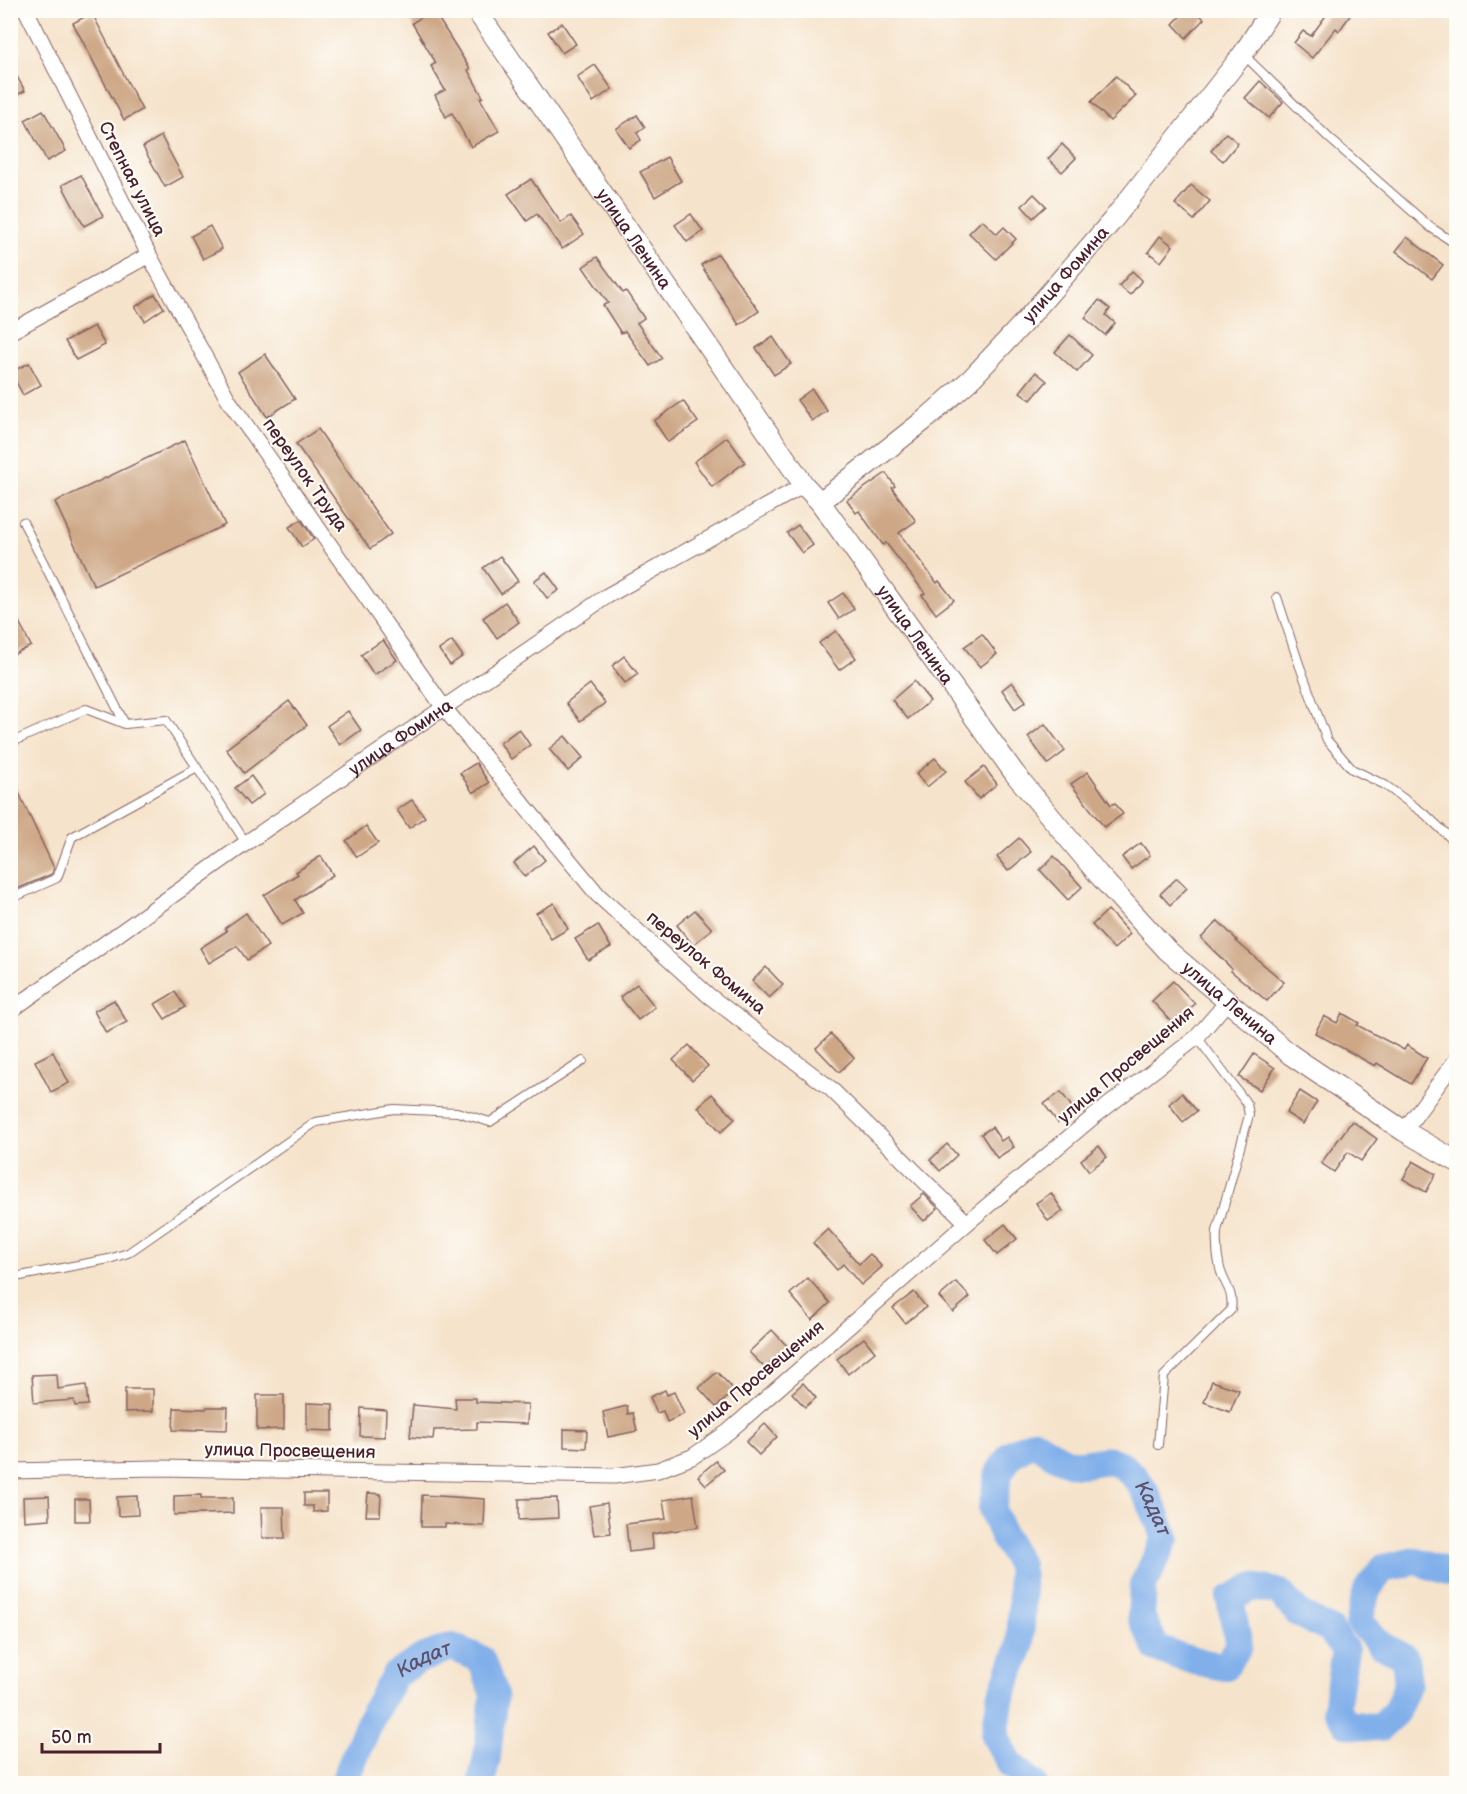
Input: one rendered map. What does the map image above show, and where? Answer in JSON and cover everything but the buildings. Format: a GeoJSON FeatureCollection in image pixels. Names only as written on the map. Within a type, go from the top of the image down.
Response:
{"type":"FeatureCollection","features":[{"type":"Feature","properties":{"kind":"street","name":"Степная улица"},"geometry":{"type":"LineString","coordinates":[[10,332],[148,255],[26,10]]}},
{"type":"Feature","properties":{"kind":"street","name":"улица Ленина"},"geometry":{"type":"LineString","coordinates":[[476,10],[804,485],[820,502],[1015,774],[1098,874],[1167,950],[1291,1055],[1404,1131],[1456,1161]]}},
{"type":"Feature","properties":{"kind":"street","name":"улица Фомина"},"geometry":{"type":"LineString","coordinates":[[820,502],[927,418],[971,379],[1026,319],[1112,220],[1243,54],[1271,10]]}},
{"type":"Feature","properties":{"kind":"street","name":"переулок Труда"},"geometry":{"type":"LineString","coordinates":[[148,255],[229,401],[444,708]]}},
{"type":"Feature","properties":{"kind":"street","name":"улица Фомина"},"geometry":{"type":"LineString","coordinates":[[10,1011],[246,843],[607,596],[804,485]]}},
{"type":"Feature","properties":{"kind":"street","name":"переулок Фомина"},"geometry":{"type":"LineString","coordinates":[[444,708],[598,895],[708,995],[830,1088],[967,1223]]}},
{"type":"Feature","properties":{"kind":"street","name":"улица Просвещения"},"geometry":{"type":"LineString","coordinates":[[10,1471],[157,1468],[614,1476],[657,1470],[692,1458],[728,1432],[967,1223],[1092,1118],[1197,1037],[1227,1002]]}},
{"type":"Feature","properties":{"kind":"street"},"geometry":{"type":"LineString","coordinates":[[1404,1131],[1456,1060]]}},
{"type":"Feature","properties":{"kind":"lane"},"geometry":{"type":"LineString","coordinates":[[1243,54],[1338,146],[1430,227],[1456,244]]}},
{"type":"Feature","properties":{"kind":"lane"},"geometry":{"type":"LineString","coordinates":[[23,522],[125,724]]}},
{"type":"Feature","properties":{"kind":"lane"},"geometry":{"type":"LineString","coordinates":[[1277,597],[1327,740],[1352,769],[1385,785],[1426,815],[1456,843]]}},
{"type":"Feature","properties":{"kind":"lane"},"geometry":{"type":"LineString","coordinates":[[10,743],[86,710],[125,724],[166,720],[246,843]]}},
{"type":"Feature","properties":{"kind":"lane"},"geometry":{"type":"LineString","coordinates":[[10,899],[57,878],[72,837],[197,768]]}},
{"type":"Feature","properties":{"kind":"lane"},"geometry":{"type":"LineString","coordinates":[[1158,1446],[1164,1376],[1231,1310],[1233,1300],[1221,1272],[1216,1246],[1216,1231],[1250,1114],[1247,1104],[1197,1037]]}},
{"type":"Feature","properties":{"kind":"lane"},"geometry":{"type":"LineString","coordinates":[[10,1278],[109,1259],[128,1253],[316,1122],[394,1109],[457,1112],[490,1122],[583,1061]]}},
{"type":"Feature","properties":{"kind":"waterway","name":"Кадат"},"geometry":{"type":"LineString","coordinates":[[1034,1784],[1011,1765],[995,1736],[1000,1700],[1020,1646],[1022,1600],[1020,1565],[1003,1536],[992,1509],[999,1473],[1012,1453],[1034,1442],[1057,1457],[1077,1464],[1111,1461],[1122,1466],[1131,1473],[1146,1493],[1166,1538],[1143,1585],[1141,1617],[1157,1649],[1194,1661],[1225,1667],[1239,1646],[1230,1599],[1252,1587],[1279,1592],[1299,1614],[1331,1631],[1345,1650],[1336,1709],[1347,1724],[1379,1728],[1396,1712],[1408,1683],[1405,1658],[1380,1644],[1359,1621],[1367,1590],[1383,1568],[1416,1561],[1456,1574]]}},
{"type":"Feature","properties":{"kind":"waterway","name":"Кадат"},"geometry":{"type":"LineString","coordinates":[[343,1784],[373,1714],[395,1675],[422,1658],[452,1647],[481,1659],[494,1694],[487,1757],[481,1784]]}}]}
